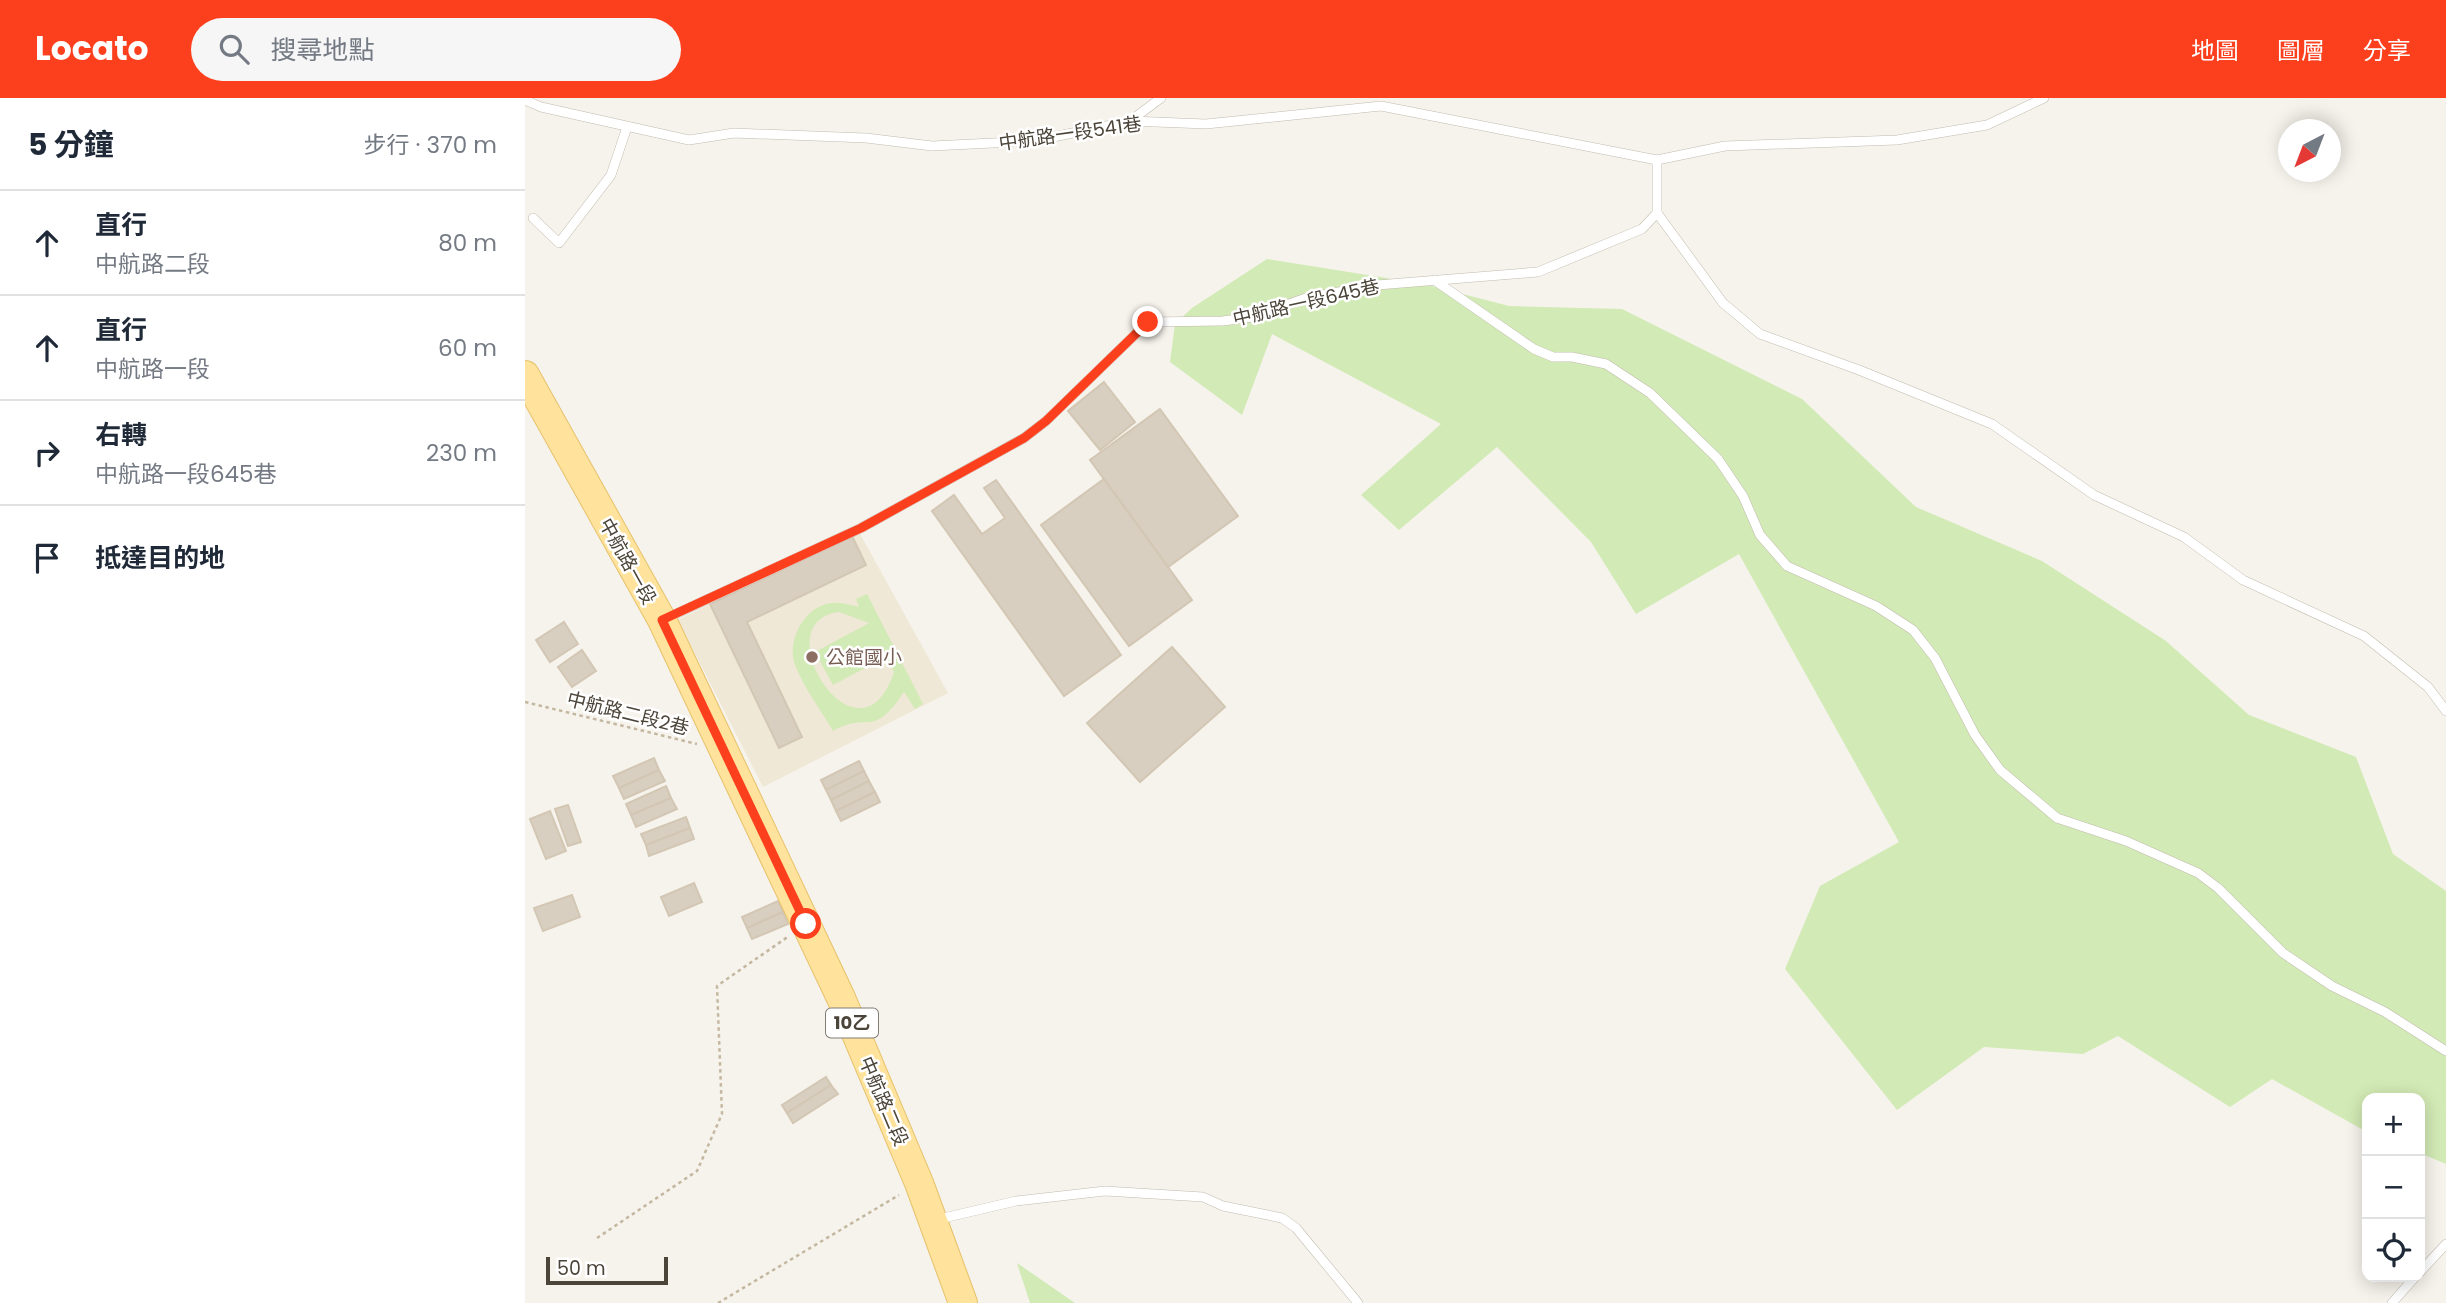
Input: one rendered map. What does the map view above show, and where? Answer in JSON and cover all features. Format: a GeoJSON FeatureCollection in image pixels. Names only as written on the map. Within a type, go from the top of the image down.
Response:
{"type":"FeatureCollection","features":[{"type":"Feature","properties":{"kind":"main road","name":"中航路一段"},"geometry":{"type":"LineString","coordinates":[[525,375],[662,620],[724,750]]}},
{"type":"Feature","properties":{"kind":"main road","name":"中航路二段"},"geometry":{"type":"LineString","coordinates":[[724,750],[841,998],[919,1183],[963,1303]]}},
{"type":"Feature","properties":{"kind":"lane"},"geometry":{"type":"LineString","coordinates":[[1130,121],[1161,98]]}},
{"type":"Feature","properties":{"kind":"lane"},"geometry":{"type":"LineString","coordinates":[[2044,98],[1987,125],[1897,140],[1725,146],[1657,160],[1657,213],[1723,303],[1760,334],[1859,369],[1992,424],[2094,495],[2185,537],[2243,580],[2364,636],[2428,687],[2446,711]]}},
{"type":"Feature","properties":{"kind":"lane","name":"中航路一段541巷"},"geometry":{"type":"LineString","coordinates":[[525,100],[541,107],[689,140],[734,133],[866,138],[932,146],[1034,141],[1130,121],[1206,124],[1381,106],[1657,160]]}},
{"type":"Feature","properties":{"kind":"lane"},"geometry":{"type":"LineString","coordinates":[[533,218],[559,243],[611,175],[627,127]]}},
{"type":"Feature","properties":{"kind":"lane","name":"中航路一段645巷"},"geometry":{"type":"LineString","coordinates":[[662,620],[861,528],[1024,438],[1046,421],[1148,322],[1175,324],[1242,318],[1306,298],[1377,285],[1538,272],[1642,229],[1657,213]]}},
{"type":"Feature","properties":{"kind":"lane"},"geometry":{"type":"LineString","coordinates":[[1434,280],[1534,349],[1553,357],[1572,357],[1606,364],[1650,393],[1718,459],[1743,496],[1761,535],[1787,566],[1876,606],[1913,630],[1935,658],[1975,735],[2000,770],[2057,818],[2126,841],[2198,873],[2218,888],[2283,953],[2332,986],[2385,1012],[2446,1051]]}},
{"type":"Feature","properties":{"kind":"lane"},"geometry":{"type":"LineString","coordinates":[[932,1221],[1016,1202],[1105,1192],[1203,1198],[1223,1206],[1282,1218],[1296,1228],[1358,1303]]}},
{"type":"Feature","properties":{"kind":"lane"},"geometry":{"type":"LineString","coordinates":[[2425,1267],[2446,1244]]}},
{"type":"Feature","properties":{"kind":"lane"},"geometry":{"type":"LineString","coordinates":[[2392,1303],[2411,1282]]}},
{"type":"Feature","properties":{"kind":"path","name":"中航路二段2巷"},"geometry":{"type":"LineString","coordinates":[[525,702],[724,750]]}},
{"type":"Feature","properties":{"kind":"path"},"geometry":{"type":"LineString","coordinates":[[597,1238],[697,1171],[722,1114],[717,986],[806,924]]}},
{"type":"Feature","properties":{"kind":"path"},"geometry":{"type":"LineString","coordinates":[[719,1303],[919,1183]]}},
{"type":"Feature","properties":{"kind":"shaded area","name":"公館國小"},"geometry":{"type":"Polygon","coordinates":[[[859,532],[948,693],[763,787],[678,620],[859,532]]]}},
{"type":"Feature","properties":{"kind":"green space"},"geometry":{"type":"Polygon","coordinates":[[[1267,259],[1424,284],[1509,306],[1622,309],[1802,399],[1916,507],[2042,561],[2166,641],[2249,715],[2356,757],[2393,854],[2446,891],[2446,1164],[2425,1155],[2425,1093],[2362,1093],[2362,1129],[2272,1079],[2230,1107],[2118,1036],[2083,1054],[1984,1047],[1897,1110],[1785,969],[1820,886],[1899,842],[1739,554],[1636,614],[1591,542],[1497,447],[1399,530],[1361,495],[1441,424],[1272,334],[1242,415],[1170,362],[1175,324],[1192,308],[1267,259]]]}},
{"type":"Feature","properties":{"kind":"green space"},"geometry":{"type":"Polygon","coordinates":[[[867,594],[923,704],[915,709],[904,692],[893,707],[877,720],[845,725],[833,731],[799,674],[793,656],[793,645],[800,626],[814,610],[832,603],[859,607],[856,599],[867,594]],[[839,612],[818,621],[810,640],[813,663],[824,685],[841,702],[860,708],[878,700],[894,672],[886,657],[833,685],[815,652],[869,623],[839,612]]]}},
{"type":"Feature","properties":{"kind":"green space"},"geometry":{"type":"Polygon","coordinates":[[[1017,1263],[1075,1303],[1030,1303],[1017,1263]]]}},
{"type":"Feature","properties":{"kind":"building"},"geometry":{"type":"Polygon","coordinates":[[[1104,382],[1135,422],[1100,450],[1068,411],[1104,382]]]}},
{"type":"Feature","properties":{"kind":"building"},"geometry":{"type":"Polygon","coordinates":[[[1160,409],[1238,516],[1168,567],[1090,460],[1160,409]]]}},
{"type":"Feature","properties":{"kind":"building"},"geometry":{"type":"Polygon","coordinates":[[[1104,479],[1192,600],[1129,646],[1041,525],[1104,479]]]}},
{"type":"Feature","properties":{"kind":"building"},"geometry":{"type":"Polygon","coordinates":[[[996,480],[1121,655],[1064,696],[932,511],[954,495],[982,534],[1005,518],[984,488],[996,480]]]}},
{"type":"Feature","properties":{"kind":"building"},"geometry":{"type":"Polygon","coordinates":[[[852,536],[866,565],[747,622],[802,737],[779,748],[710,604],[852,536]]]}},
{"type":"Feature","properties":{"kind":"building"},"geometry":{"type":"Polygon","coordinates":[[[564,622],[578,644],[550,662],[536,640],[564,622]]]}},
{"type":"Feature","properties":{"kind":"building"},"geometry":{"type":"Polygon","coordinates":[[[1172,647],[1225,707],[1140,782],[1087,723],[1172,647]]]}},
{"type":"Feature","properties":{"kind":"building"},"geometry":{"type":"Polygon","coordinates":[[[582,650],[596,671],[572,687],[558,667],[582,650]]]}},
{"type":"Feature","properties":{"kind":"building"},"geometry":{"type":"Polygon","coordinates":[[[654,758],[659,770],[619,788],[613,776],[654,758]]]}},
{"type":"Feature","properties":{"kind":"building"},"geometry":{"type":"Polygon","coordinates":[[[859,761],[864,771],[826,790],[821,780],[859,761]]]}},
{"type":"Feature","properties":{"kind":"building"},"geometry":{"type":"Polygon","coordinates":[[[659,770],[665,781],[624,799],[619,788],[659,770]]]}},
{"type":"Feature","properties":{"kind":"building"},"geometry":{"type":"Polygon","coordinates":[[[864,771],[869,781],[831,800],[826,790],[864,771]]]}},
{"type":"Feature","properties":{"kind":"building"},"geometry":{"type":"Polygon","coordinates":[[[869,781],[875,792],[836,811],[831,800],[869,781]]]}},
{"type":"Feature","properties":{"kind":"building"},"geometry":{"type":"Polygon","coordinates":[[[666,786],[671,798],[631,815],[626,804],[666,786]]]}},
{"type":"Feature","properties":{"kind":"building"},"geometry":{"type":"Polygon","coordinates":[[[875,792],[880,802],[841,821],[836,811],[875,792]]]}},
{"type":"Feature","properties":{"kind":"building"},"geometry":{"type":"Polygon","coordinates":[[[671,798],[677,809],[636,827],[631,815],[671,798]]]}},
{"type":"Feature","properties":{"kind":"building"},"geometry":{"type":"Polygon","coordinates":[[[568,805],[581,842],[568,846],[555,809],[568,805]]]}},
{"type":"Feature","properties":{"kind":"building"},"geometry":{"type":"Polygon","coordinates":[[[550,811],[566,851],[546,859],[530,819],[550,811]]]}},
{"type":"Feature","properties":{"kind":"building"},"geometry":{"type":"Polygon","coordinates":[[[686,817],[690,828],[646,845],[641,834],[686,817]]]}},
{"type":"Feature","properties":{"kind":"building"},"geometry":{"type":"Polygon","coordinates":[[[690,828],[694,839],[649,856],[646,845],[690,828]]]}},
{"type":"Feature","properties":{"kind":"building"},"geometry":{"type":"Polygon","coordinates":[[[694,883],[702,902],[669,916],[661,897],[694,883]]]}},
{"type":"Feature","properties":{"kind":"building"},"geometry":{"type":"Polygon","coordinates":[[[572,895],[580,917],[543,931],[534,908],[572,895]]]}},
{"type":"Feature","properties":{"kind":"building"},"geometry":{"type":"Polygon","coordinates":[[[778,901],[783,912],[747,928],[742,917],[778,901]]]}},
{"type":"Feature","properties":{"kind":"building"},"geometry":{"type":"Polygon","coordinates":[[[783,912],[788,924],[752,939],[747,928],[783,912]]]}},
{"type":"Feature","properties":{"kind":"building"},"geometry":{"type":"Polygon","coordinates":[[[826,1077],[831,1085],[787,1113],[782,1105],[826,1077]]]}},
{"type":"Feature","properties":{"kind":"building"},"geometry":{"type":"Polygon","coordinates":[[[831,1085],[838,1094],[793,1123],[787,1113],[831,1085]]]}},
{"type":"Feature","properties":{"kind":"place","name":"公館國小"},"geometry":{"type":"Point","coordinates":[812,657]}},
{"type":"Feature","properties":{"kind":"route"},"geometry":{"type":"LineString","coordinates":[[806,924],[662,620],[861,528],[1024,438],[1046,421],[1148,322]]}}]}
